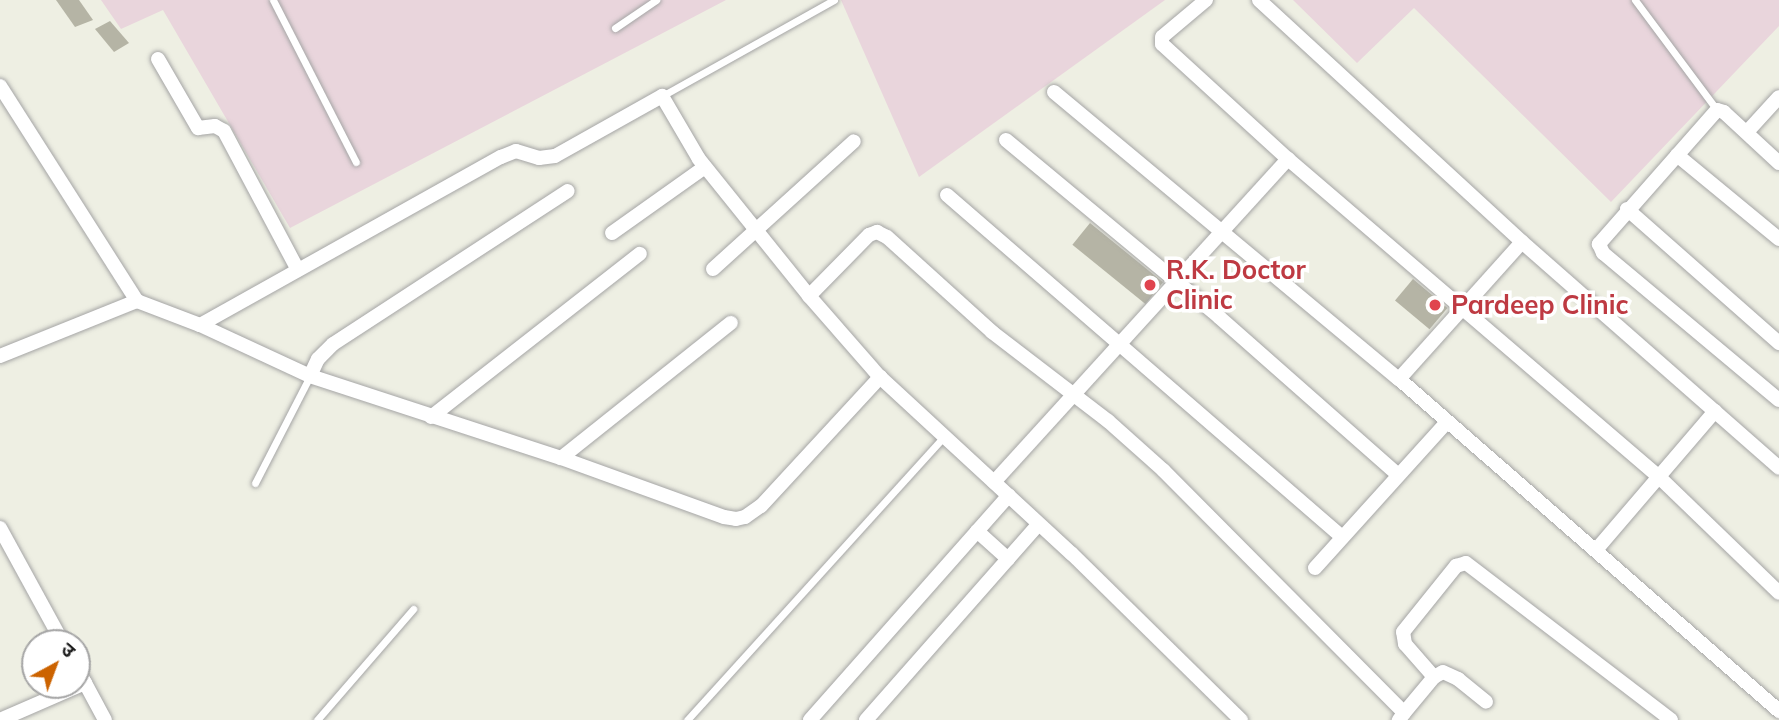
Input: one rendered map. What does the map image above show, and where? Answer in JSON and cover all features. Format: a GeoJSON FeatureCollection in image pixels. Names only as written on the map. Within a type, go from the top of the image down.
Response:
{"type":"FeatureCollection","features":[{"type":"Feature","properties":{"kind":"street"},"geometry":{"type":"LineString","coordinates":[[1206,0],[1162,37],[1160,42],[1289,159],[1658,476],[1779,593]]}},
{"type":"Feature","properties":{"kind":"street"},"geometry":{"type":"LineString","coordinates":[[1259,0],[1522,242],[1779,468]]}},
{"type":"Feature","properties":{"kind":"street"},"geometry":{"type":"LineString","coordinates":[[158,59],[198,128],[215,126],[225,131],[298,270]]}},
{"type":"Feature","properties":{"kind":"street"},"geometry":{"type":"LineString","coordinates":[[0,86],[137,301],[200,325],[310,376],[561,458],[736,519],[761,506],[880,377]]}},
{"type":"Feature","properties":{"kind":"street"},"geometry":{"type":"LineString","coordinates":[[1054,92],[1399,379],[1779,711]]}},
{"type":"Feature","properties":{"kind":"street"},"geometry":{"type":"LineString","coordinates":[[200,325],[501,157],[516,151],[539,158],[555,156],[662,96],[705,167],[808,296],[880,377],[1009,495],[1241,720]]}},
{"type":"Feature","properties":{"kind":"street"},"geometry":{"type":"LineString","coordinates":[[1747,132],[1779,96]]}},
{"type":"Feature","properties":{"kind":"street"},"geometry":{"type":"LineString","coordinates":[[1779,163],[1747,132],[1717,110],[1600,241],[1603,253],[1779,400]]}},
{"type":"Feature","properties":{"kind":"street"},"geometry":{"type":"LineString","coordinates":[[1006,140],[1178,282],[1397,474]]}},
{"type":"Feature","properties":{"kind":"street"},"geometry":{"type":"LineString","coordinates":[[713,269],[854,141]]}},
{"type":"Feature","properties":{"kind":"street"},"geometry":{"type":"LineString","coordinates":[[1677,155],[1779,239]]}},
{"type":"Feature","properties":{"kind":"street"},"geometry":{"type":"LineString","coordinates":[[995,482],[1289,159]]}},
{"type":"Feature","properties":{"kind":"street"},"geometry":{"type":"LineString","coordinates":[[612,233],[705,167]]}},
{"type":"Feature","properties":{"kind":"street"},"geometry":{"type":"LineString","coordinates":[[310,376],[318,359],[333,344],[568,191]]}},
{"type":"Feature","properties":{"kind":"street"},"geometry":{"type":"LineString","coordinates":[[947,195],[1341,536]]}},
{"type":"Feature","properties":{"kind":"street"},"geometry":{"type":"LineString","coordinates":[[1627,209],[1779,343]]}},
{"type":"Feature","properties":{"kind":"street"},"geometry":{"type":"LineString","coordinates":[[808,296],[869,235],[881,233],[992,332],[1108,421],[1204,509],[1401,716],[1434,677],[1443,671],[1486,702]]}},
{"type":"Feature","properties":{"kind":"street"},"geometry":{"type":"LineString","coordinates":[[1399,379],[1522,242]]}},
{"type":"Feature","properties":{"kind":"street"},"geometry":{"type":"LineString","coordinates":[[431,417],[640,254]]}},
{"type":"Feature","properties":{"kind":"street"},"geometry":{"type":"LineString","coordinates":[[0,356],[137,301]]}},
{"type":"Feature","properties":{"kind":"street"},"geometry":{"type":"LineString","coordinates":[[561,458],[731,323]]}},
{"type":"Feature","properties":{"kind":"street"},"geometry":{"type":"LineString","coordinates":[[1596,550],[1715,411]]}},
{"type":"Feature","properties":{"kind":"street"},"geometry":{"type":"LineString","coordinates":[[1315,568],[1397,474],[1447,422]]}},
{"type":"Feature","properties":{"kind":"street"},"geometry":{"type":"LineString","coordinates":[[810,720],[1009,495]]}},
{"type":"Feature","properties":{"kind":"street"},"geometry":{"type":"LineString","coordinates":[[866,720],[1039,524]]}},
{"type":"Feature","properties":{"kind":"street"},"geometry":{"type":"LineString","coordinates":[[0,528],[55,629]]}},
{"type":"Feature","properties":{"kind":"street"},"geometry":{"type":"LineString","coordinates":[[977,531],[1008,559]]}},
{"type":"Feature","properties":{"kind":"street"},"geometry":{"type":"LineString","coordinates":[[0,562],[15,556]]}},
{"type":"Feature","properties":{"kind":"street"},"geometry":{"type":"LineString","coordinates":[[1434,677],[1405,644],[1403,632],[1434,590],[1457,566],[1466,563],[1671,720]]}},
{"type":"Feature","properties":{"kind":"street"},"geometry":{"type":"LineString","coordinates":[[91,694],[105,720]]}},
{"type":"Feature","properties":{"kind":"street"},"geometry":{"type":"LineString","coordinates":[[0,720],[48,699]]}},
{"type":"Feature","properties":{"kind":"lane"},"geometry":{"type":"LineString","coordinates":[[273,0],[356,162]]}},
{"type":"Feature","properties":{"kind":"lane"},"geometry":{"type":"LineString","coordinates":[[615,28],[656,0]]}},
{"type":"Feature","properties":{"kind":"lane"},"geometry":{"type":"LineString","coordinates":[[1635,0],[1717,110]]}},
{"type":"Feature","properties":{"kind":"lane"},"geometry":{"type":"LineString","coordinates":[[662,96],[831,1]]}},
{"type":"Feature","properties":{"kind":"lane"},"geometry":{"type":"LineString","coordinates":[[255,483],[310,376]]}},
{"type":"Feature","properties":{"kind":"lane"},"geometry":{"type":"LineString","coordinates":[[687,720],[944,436]]}},
{"type":"Feature","properties":{"kind":"lane"},"geometry":{"type":"LineString","coordinates":[[317,720],[413,609]]}},
{"type":"Feature","properties":{"kind":"shaded area"},"geometry":{"type":"Polygon","coordinates":[[[101,0],[726,0],[290,228],[163,10],[121,29],[101,0]]]}},
{"type":"Feature","properties":{"kind":"shaded area"},"geometry":{"type":"Polygon","coordinates":[[[841,0],[1165,0],[919,177],[841,0]]]}},
{"type":"Feature","properties":{"kind":"shaded area"},"geometry":{"type":"Polygon","coordinates":[[[1293,0],[1779,0],[1779,26],[1611,202],[1414,8],[1357,63],[1293,0]]]}},
{"type":"Feature","properties":{"kind":"building"},"geometry":{"type":"Polygon","coordinates":[[[56,0],[79,0],[93,20],[75,27],[56,0]]]}},
{"type":"Feature","properties":{"kind":"building"},"geometry":{"type":"Polygon","coordinates":[[[110,21],[129,43],[114,52],[95,29],[110,21]]]}},
{"type":"Feature","properties":{"kind":"building"},"geometry":{"type":"Polygon","coordinates":[[[1090,223],[1163,282],[1145,304],[1072,245],[1090,223]]]}},
{"type":"Feature","properties":{"kind":"building"},"geometry":{"type":"Polygon","coordinates":[[[1413,279],[1447,308],[1429,329],[1395,300],[1413,279]]]}},
{"type":"Feature","properties":{"kind":"place","name":"R.K. Doctor Clinic"},"geometry":{"type":"Point","coordinates":[1150,285]}},
{"type":"Feature","properties":{"kind":"place","name":"Pardeep Clinic"},"geometry":{"type":"Point","coordinates":[1435,305]}}]}
